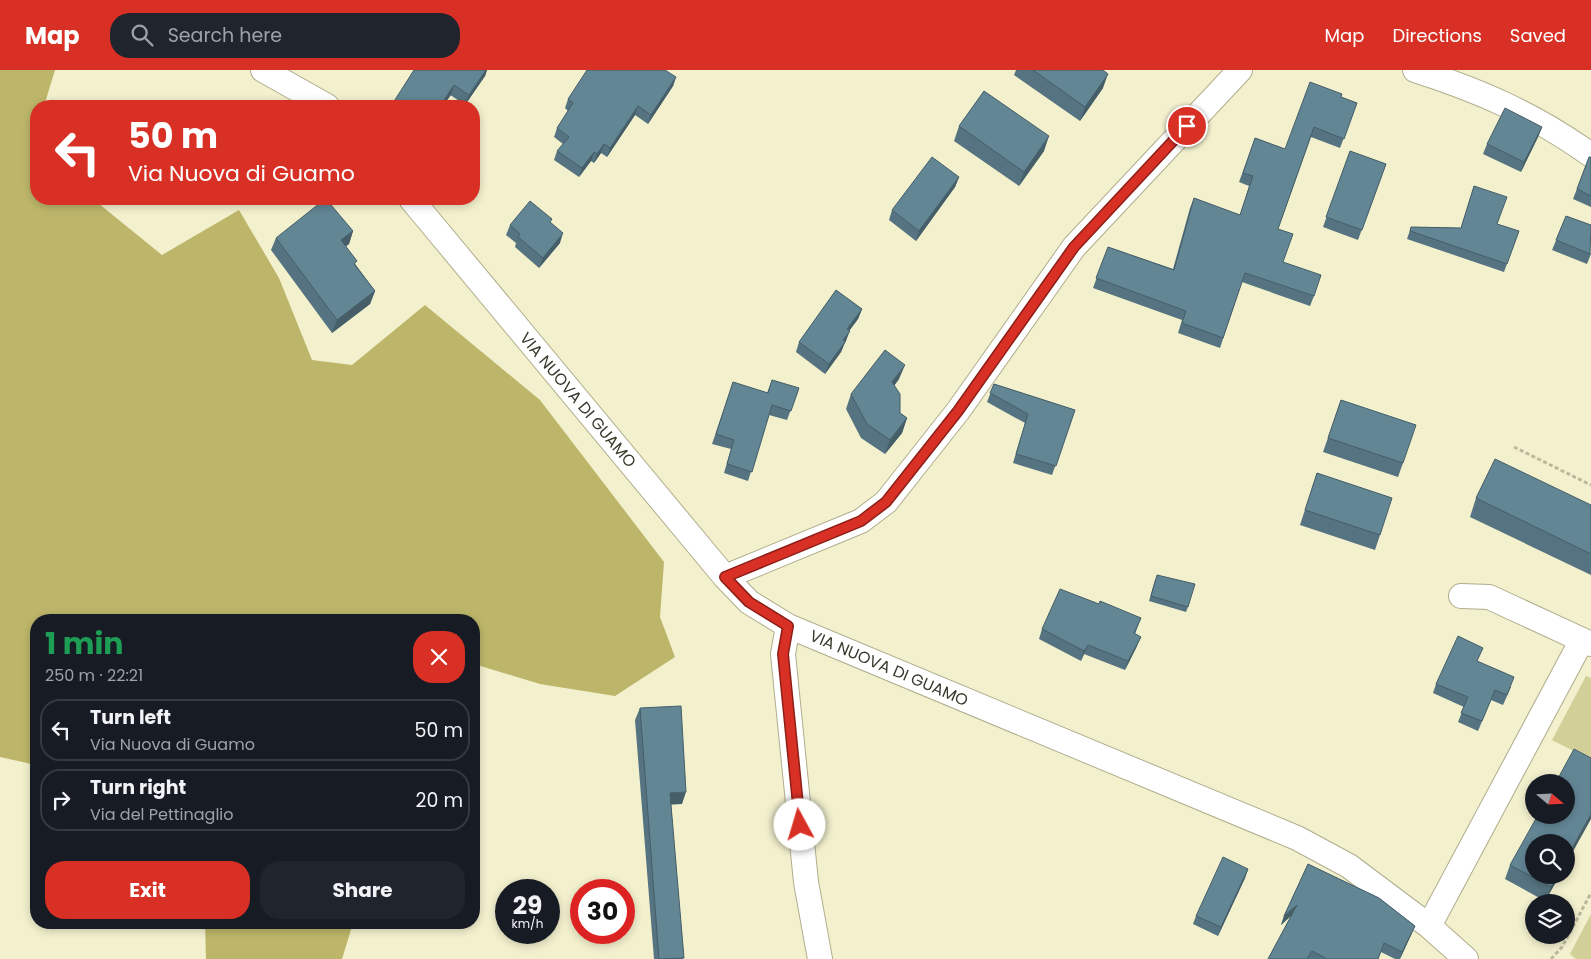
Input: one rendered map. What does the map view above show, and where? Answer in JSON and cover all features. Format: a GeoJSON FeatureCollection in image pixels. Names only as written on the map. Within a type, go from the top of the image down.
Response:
{"type":"FeatureCollection","features":[{"type":"Feature","properties":{"kind":"street"},"geometry":{"type":"LineString","coordinates":[[263,70],[316,100]]}},
{"type":"Feature","properties":{"kind":"street"},"geometry":{"type":"LineString","coordinates":[[725,577],[861,521],[886,502],[958,411],[1074,247],[1240,70]]}},
{"type":"Feature","properties":{"kind":"street"},"geometry":{"type":"LineString","coordinates":[[1415,70],[1466,78],[1544,123],[1591,155]]}},
{"type":"Feature","properties":{"kind":"street","name":"VIA NUOVA DI GUAMO"},"geometry":{"type":"LineString","coordinates":[[416,205],[725,577],[749,602],[788,626],[1297,838],[1349,866],[1429,926],[1466,959]]}},
{"type":"Feature","properties":{"kind":"street"},"geometry":{"type":"LineString","coordinates":[[1429,926],[1587,642],[1489,597],[1461,596]]}},
{"type":"Feature","properties":{"kind":"street"},"geometry":{"type":"LineString","coordinates":[[788,626],[783,654],[806,882],[820,959]]}},
{"type":"Feature","properties":{"kind":"path"},"geometry":{"type":"LineString","coordinates":[[1514,447],[1591,485]]}},
{"type":"Feature","properties":{"kind":"path"},"geometry":{"type":"LineString","coordinates":[[1550,959],[1562,947],[1591,893]]}},
{"type":"Feature","properties":{"kind":"shaded area"},"geometry":{"type":"Polygon","coordinates":[[[0,70],[55,70],[46,100],[30,100],[30,205],[100,205],[162,255],[239,210],[279,278],[312,360],[352,365],[425,305],[540,400],[664,562],[660,617],[675,657],[615,696],[540,684],[480,666],[480,614],[30,614],[30,764],[0,757],[0,70]]]}},
{"type":"Feature","properties":{"kind":"shaded area"},"geometry":{"type":"Polygon","coordinates":[[[1586,676],[1591,678],[1591,760],[1552,740],[1586,676]]]}},
{"type":"Feature","properties":{"kind":"shaded area"},"geometry":{"type":"Polygon","coordinates":[[[1591,914],[1591,959],[1576,959],[1570,954],[1591,914]]]}},
{"type":"Feature","properties":{"kind":"shaded area"},"geometry":{"type":"Polygon","coordinates":[[[205,929],[351,929],[342,959],[206,959],[205,929]]]}},
{"type":"Feature","properties":{"kind":"building"},"geometry":{"type":"Polygon","coordinates":[[[414,70],[486,70],[469,95],[454,85],[444,100],[395,100],[414,70]]]}},
{"type":"Feature","properties":{"kind":"building"},"geometry":{"type":"Polygon","coordinates":[[[587,70],[665,70],[676,77],[651,115],[638,106],[610,148],[604,144],[597,154],[594,152],[582,168],[557,151],[569,137],[557,128],[573,103],[568,99],[587,70]]]}},
{"type":"Feature","properties":{"kind":"building"},"geometry":{"type":"Polygon","coordinates":[[[1033,70],[1103,70],[1108,74],[1085,107],[1033,70]]]}},
{"type":"Feature","properties":{"kind":"building"},"geometry":{"type":"Polygon","coordinates":[[[1310,82],[1342,94],[1341,97],[1357,103],[1344,139],[1314,127],[1278,229],[1293,234],[1283,262],[1321,275],[1314,296],[1245,273],[1223,338],[1182,323],[1186,311],[1096,278],[1108,247],[1174,270],[1194,198],[1240,215],[1253,176],[1243,173],[1255,138],[1285,149],[1310,82]]]}},
{"type":"Feature","properties":{"kind":"building"},"geometry":{"type":"Polygon","coordinates":[[[984,91],[1049,136],[1024,172],[959,126],[984,91]]]}},
{"type":"Feature","properties":{"kind":"building"},"geometry":{"type":"Polygon","coordinates":[[[1505,108],[1542,127],[1524,162],[1487,144],[1505,108]]]}},
{"type":"Feature","properties":{"kind":"building"},"geometry":{"type":"Polygon","coordinates":[[[1350,151],[1386,164],[1362,230],[1326,217],[1350,151]]]}},
{"type":"Feature","properties":{"kind":"building"},"geometry":{"type":"Polygon","coordinates":[[[932,157],[959,177],[919,231],[892,210],[932,157]]]}},
{"type":"Feature","properties":{"kind":"building"},"geometry":{"type":"Polygon","coordinates":[[[1589,157],[1591,157],[1591,196],[1577,189],[1589,157]]]}},
{"type":"Feature","properties":{"kind":"building"},"geometry":{"type":"Polygon","coordinates":[[[1474,186],[1507,197],[1497,224],[1519,231],[1507,264],[1410,231],[1411,227],[1461,228],[1474,186]]]}},
{"type":"Feature","properties":{"kind":"building"},"geometry":{"type":"Polygon","coordinates":[[[530,201],[552,219],[550,222],[563,233],[543,258],[518,237],[520,234],[510,225],[530,201]]]}},
{"type":"Feature","properties":{"kind":"building"},"geometry":{"type":"Polygon","coordinates":[[[317,205],[331,205],[353,231],[341,240],[357,261],[354,264],[375,291],[337,320],[276,238],[317,205]]]}},
{"type":"Feature","properties":{"kind":"building"},"geometry":{"type":"Polygon","coordinates":[[[1566,216],[1591,225],[1590,254],[1556,240],[1566,216]]]}},
{"type":"Feature","properties":{"kind":"building"},"geometry":{"type":"Polygon","coordinates":[[[836,290],[862,309],[847,329],[850,331],[843,340],[845,342],[829,364],[799,342],[836,290]]]}},
{"type":"Feature","properties":{"kind":"building"},"geometry":{"type":"Polygon","coordinates":[[[885,350],[905,365],[892,382],[900,394],[900,413],[907,418],[890,440],[867,424],[851,394],[885,350]]]}},
{"type":"Feature","properties":{"kind":"building"},"geometry":{"type":"Polygon","coordinates":[[[772,380],[799,388],[791,411],[772,405],[752,472],[727,464],[734,440],[716,434],[733,382],[768,393],[772,380]]]}},
{"type":"Feature","properties":{"kind":"building"},"geometry":{"type":"Polygon","coordinates":[[[994,384],[1075,410],[1056,466],[1016,454],[1028,414],[990,393],[994,384]]]}},
{"type":"Feature","properties":{"kind":"building"},"geometry":{"type":"Polygon","coordinates":[[[1341,400],[1416,425],[1403,463],[1328,438],[1341,400]]]}},
{"type":"Feature","properties":{"kind":"building"},"geometry":{"type":"Polygon","coordinates":[[[1495,459],[1591,505],[1591,554],[1476,498],[1495,459]]]}},
{"type":"Feature","properties":{"kind":"building"},"geometry":{"type":"Polygon","coordinates":[[[1317,473],[1392,498],[1380,535],[1305,510],[1317,473]]]}},
{"type":"Feature","properties":{"kind":"building"},"geometry":{"type":"Polygon","coordinates":[[[1157,575],[1195,584],[1188,607],[1151,596],[1157,575]]]}},
{"type":"Feature","properties":{"kind":"building"},"geometry":{"type":"Polygon","coordinates":[[[1060,589],[1099,604],[1100,601],[1141,618],[1134,633],[1141,637],[1128,661],[1088,645],[1084,651],[1042,629],[1060,589]]]}},
{"type":"Feature","properties":{"kind":"building"},"geometry":{"type":"Polygon","coordinates":[[[1458,636],[1483,648],[1477,661],[1514,677],[1507,695],[1495,690],[1482,721],[1461,713],[1468,697],[1436,684],[1458,636]]]}},
{"type":"Feature","properties":{"kind":"building"},"geometry":{"type":"Polygon","coordinates":[[[681,706],[686,792],[670,793],[684,958],[659,959],[640,708],[681,706]]]}},
{"type":"Feature","properties":{"kind":"building"},"geometry":{"type":"Polygon","coordinates":[[[1574,749],[1591,758],[1591,814],[1575,843],[1575,834],[1527,834],[1533,824],[1575,824],[1575,774],[1560,774],[1574,749]]]}},
{"type":"Feature","properties":{"kind":"building"},"geometry":{"type":"Polygon","coordinates":[[[1525,838],[1525,873],[1510,865],[1525,838]]]}},
{"type":"Feature","properties":{"kind":"building"},"geometry":{"type":"Polygon","coordinates":[[[1223,857],[1248,869],[1221,927],[1196,916],[1223,857]]]}},
{"type":"Feature","properties":{"kind":"building"},"geometry":{"type":"Polygon","coordinates":[[[1308,864],[1379,898],[1415,926],[1402,952],[1384,943],[1378,959],[1327,959],[1312,951],[1307,959],[1268,959],[1297,905],[1284,916],[1308,864]]]}},
{"type":"Feature","properties":{"kind":"route"},"geometry":{"type":"LineString","coordinates":[[800,825],[783,654],[788,626],[749,602],[725,577],[861,521],[886,502],[903,483],[958,411],[1074,247],[1187,126]]}}]}
